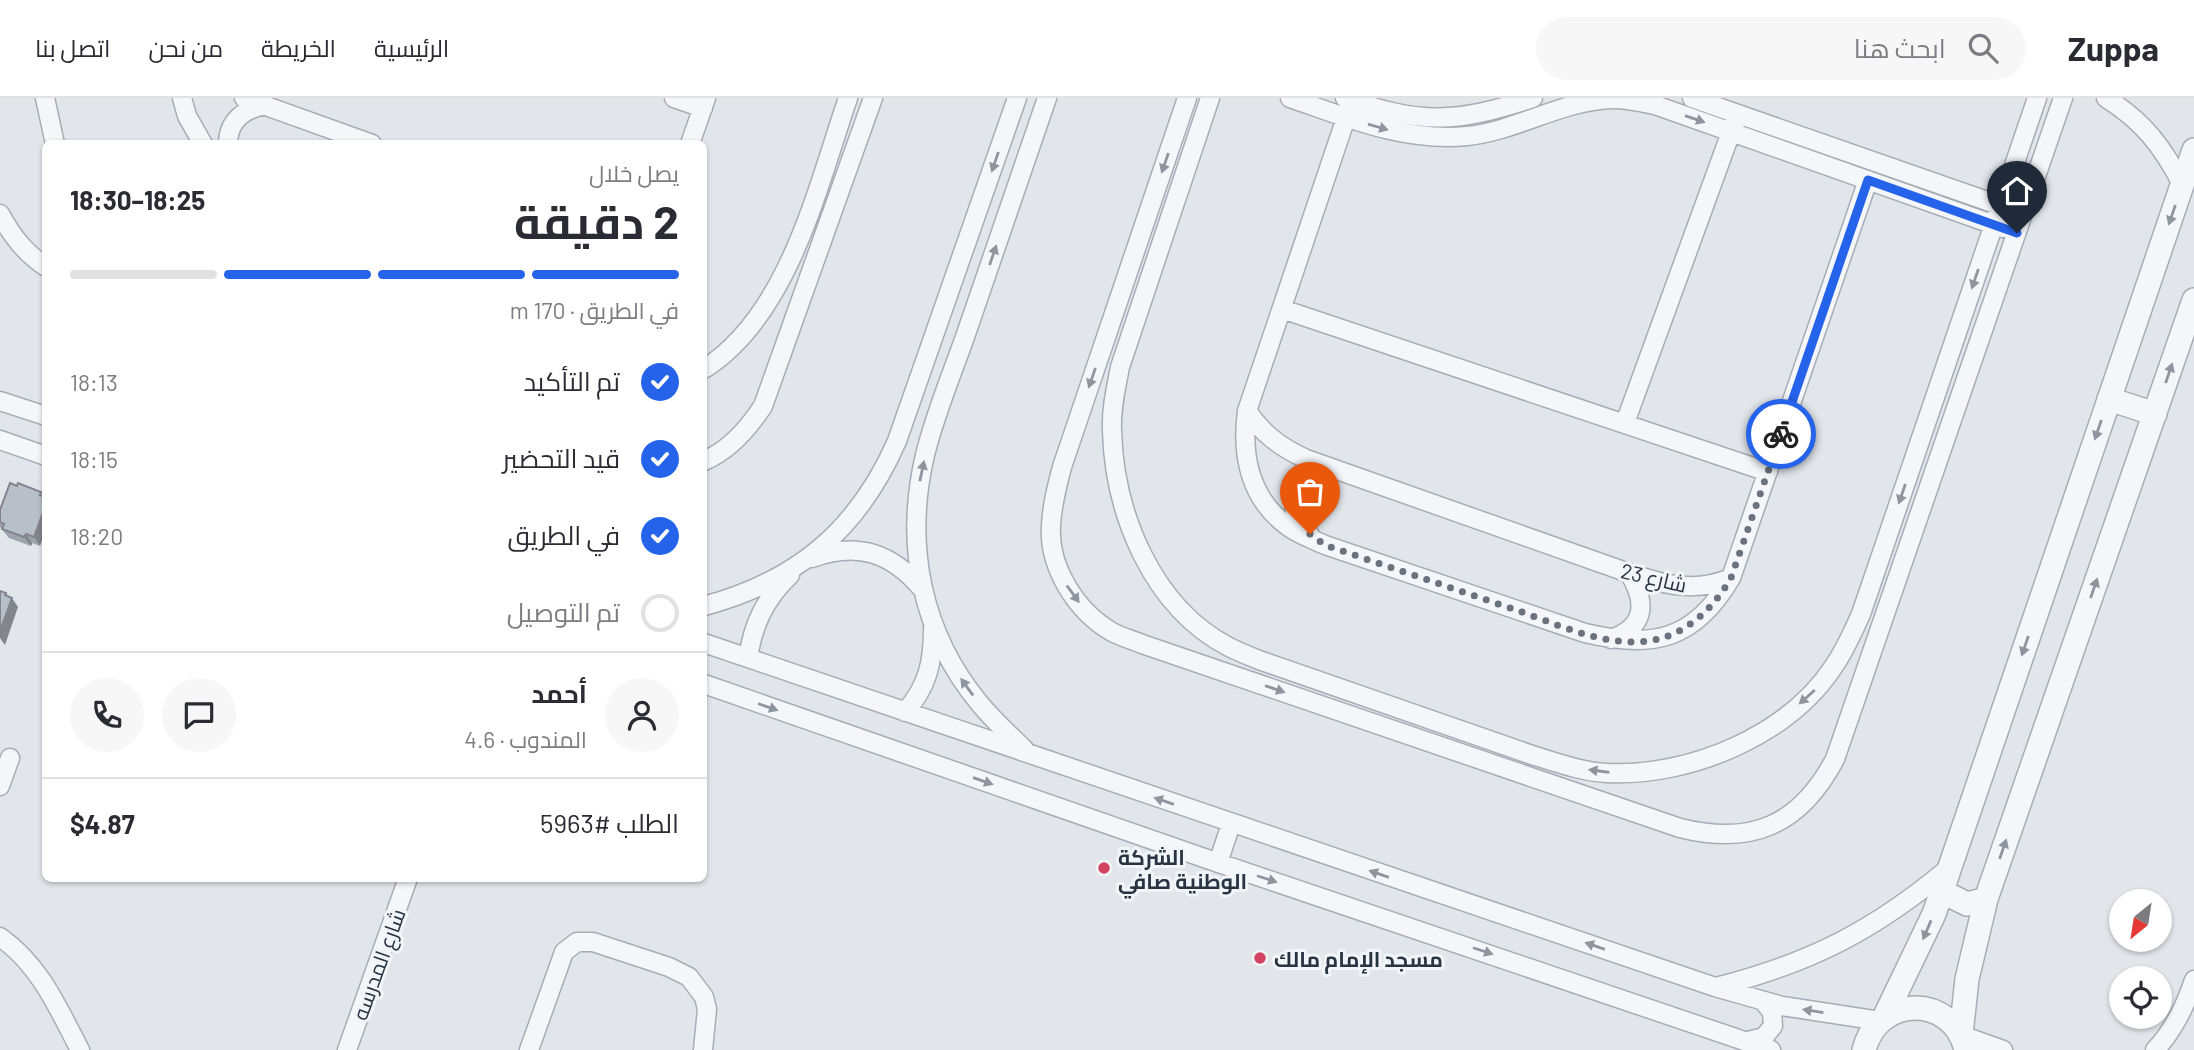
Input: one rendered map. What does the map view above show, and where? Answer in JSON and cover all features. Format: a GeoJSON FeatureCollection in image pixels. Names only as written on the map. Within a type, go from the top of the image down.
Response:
{"type":"FeatureCollection","features":[{"type":"Feature","properties":{"kind":"street"},"geometry":{"type":"LineString","coordinates":[[45,98],[54,140]]}},
{"type":"Feature","properties":{"kind":"street"},"geometry":{"type":"LineString","coordinates":[[182,98],[187,116],[201,140]]}},
{"type":"Feature","properties":{"kind":"street"},"geometry":{"type":"LineString","coordinates":[[244,98],[361,140]]}},
{"type":"Feature","properties":{"kind":"street"},"geometry":{"type":"LineString","coordinates":[[674,98],[704,103],[691,140]]}},
{"type":"Feature","properties":{"kind":"street"},"geometry":{"type":"LineString","coordinates":[[707,366],[736,342],[759,316],[779,286],[795,250],[848,98]]}},
{"type":"Feature","properties":{"kind":"street"},"geometry":{"type":"LineString","coordinates":[[707,459],[731,444],[749,427],[763,406],[873,98]]}},
{"type":"Feature","properties":{"kind":"street"},"geometry":{"type":"LineString","coordinates":[[748,658],[754,627],[768,599],[850,520],[884,471],[902,428],[1017,98]]}},
{"type":"Feature","properties":{"kind":"street"},"geometry":{"type":"LineString","coordinates":[[1030,755],[981,705],[945,651],[923,590],[916,555],[915,519],[926,452],[1047,98]]}},
{"type":"Feature","properties":{"kind":"street"},"geometry":{"type":"LineString","coordinates":[[1187,98],[1054,496],[1050,528],[1055,559],[1067,588],[1087,613],[1113,632],[1407,735],[1706,835],[1733,835],[1759,830],[1784,819],[1805,803],[1822,783],[1835,759],[2063,98]]}},
{"type":"Feature","properties":{"kind":"street"},"geometry":{"type":"LineString","coordinates":[[1210,98],[1120,367],[1113,402],[1114,458],[1125,512],[1137,544],[1154,574],[1167,593],[1199,626],[1227,646],[1259,660],[1412,714],[1571,767],[1605,773],[1639,773],[1674,768],[1708,759],[1740,744],[1793,710],[1815,691],[1848,645],[1861,614],[2037,98]]}},
{"type":"Feature","properties":{"kind":"street"},"geometry":{"type":"LineString","coordinates":[[1290,98],[1438,118],[1491,112],[1533,98]]}},
{"type":"Feature","properties":{"kind":"street"},"geometry":{"type":"LineString","coordinates":[[1692,98],[2023,214]]}},
{"type":"Feature","properties":{"kind":"street"},"geometry":{"type":"LineString","coordinates":[[2106,98],[2128,112],[2150,133],[2168,157],[2182,184]]}},
{"type":"Feature","properties":{"kind":"street"},"geometry":{"type":"LineString","coordinates":[[1348,105],[1382,129],[1440,137],[1497,131],[1590,102],[1612,99],[1655,105],[2017,233]]}},
{"type":"Feature","properties":{"kind":"street"},"geometry":{"type":"LineString","coordinates":[[229,140],[232,124],[241,114],[265,105]]}},
{"type":"Feature","properties":{"kind":"street"},"geometry":{"type":"LineString","coordinates":[[1247,411],[1348,105]]}},
{"type":"Feature","properties":{"kind":"street"},"geometry":{"type":"LineString","coordinates":[[1625,424],[1737,114]]}},
{"type":"Feature","properties":{"kind":"street"},"geometry":{"type":"LineString","coordinates":[[1864,1050],[1868,1038],[1882,1019],[1923,940],[1947,877],[2194,150]]}},
{"type":"Feature","properties":{"kind":"street"},"geometry":{"type":"LineString","coordinates":[[1731,578],[1868,180]]}},
{"type":"Feature","properties":{"kind":"street"},"geometry":{"type":"LineString","coordinates":[[0,214],[11,234],[42,264]]}},
{"type":"Feature","properties":{"kind":"street"},"geometry":{"type":"LineString","coordinates":[[1963,1040],[1967,979],[1986,899],[2190,318],[2194,300]]}},
{"type":"Feature","properties":{"kind":"street"},"geometry":{"type":"LineString","coordinates":[[1282,309],[1768,472]]}},
{"type":"Feature","properties":{"kind":"street"},"geometry":{"type":"LineString","coordinates":[[2109,400],[2155,414]]}},
{"type":"Feature","properties":{"kind":"street"},"geometry":{"type":"LineString","coordinates":[[0,401],[42,415]]}},
{"type":"Feature","properties":{"kind":"street","name":"شارع 23"},"geometry":{"type":"LineString","coordinates":[[1247,411],[1258,427],[1286,450],[1334,470],[1629,573],[1688,588],[1717,584],[1731,578]]}},
{"type":"Feature","properties":{"kind":"street","name":"شارع 23"},"geometry":{"type":"LineString","coordinates":[[1247,411],[1243,437],[1246,463],[1255,488],[1270,510],[1290,528],[1325,545],[1585,633],[1635,642],[1659,639],[1682,630],[1702,617],[1719,599],[1731,578]]}},
{"type":"Feature","properties":{"kind":"street"},"geometry":{"type":"LineString","coordinates":[[0,440],[42,455]]}},
{"type":"Feature","properties":{"kind":"street"},"geometry":{"type":"LineString","coordinates":[[1325,545],[1299,524],[1294,509],[1296,494],[1305,480],[1318,472],[1334,470]]}},
{"type":"Feature","properties":{"kind":"street"},"geometry":{"type":"LineString","coordinates":[[707,605],[751,591],[806,561],[827,553],[849,550],[870,552],[891,560],[909,573],[923,590]]}},
{"type":"Feature","properties":{"kind":"street"},"geometry":{"type":"LineString","coordinates":[[1611,639],[1623,635],[1633,626],[1640,614],[1642,600],[1629,573]]}},
{"type":"Feature","properties":{"kind":"street"},"geometry":{"type":"LineString","coordinates":[[905,712],[917,698],[931,666],[932,621]]}},
{"type":"Feature","properties":{"kind":"street"},"geometry":{"type":"LineString","coordinates":[[707,644],[1715,987],[1813,1012],[1882,1019],[1908,1008],[1920,1008],[1944,1017],[1963,1040],[2003,1050]]}},
{"type":"Feature","properties":{"kind":"street"},"geometry":{"type":"LineString","coordinates":[[707,685],[1218,863],[1771,1050]]}},
{"type":"Feature","properties":{"kind":"street"},"geometry":{"type":"LineString","coordinates":[[1407,735],[1412,714]]}},
{"type":"Feature","properties":{"kind":"street"},"geometry":{"type":"LineString","coordinates":[[0,786],[10,758]]}},
{"type":"Feature","properties":{"kind":"street"},"geometry":{"type":"LineString","coordinates":[[1218,863],[1231,824]]}},
{"type":"Feature","properties":{"kind":"street"},"geometry":{"type":"LineString","coordinates":[[1947,877],[1957,901],[1967,904],[1986,899]]}},
{"type":"Feature","properties":{"kind":"street"},"geometry":{"type":"LineString","coordinates":[[1715,987],[1788,966],[1856,935],[1947,877]]}},
{"type":"Feature","properties":{"kind":"street","name":"شارع المدرسه"},"geometry":{"type":"LineString","coordinates":[[347,1050],[407,882]]}},
{"type":"Feature","properties":{"kind":"street"},"geometry":{"type":"LineString","coordinates":[[0,937],[13,946],[34,968],[80,1050]]}},
{"type":"Feature","properties":{"kind":"street"},"geometry":{"type":"LineString","coordinates":[[528,1050],[564,952],[570,946],[585,941],[669,967],[689,977],[704,997],[707,1009],[708,1022],[703,1050]]}},
{"type":"Feature","properties":{"kind":"street"},"geometry":{"type":"LineString","coordinates":[[2155,1050],[2187,1020],[2194,980]]}},
{"type":"Feature","properties":{"kind":"street"},"geometry":{"type":"LineString","coordinates":[[1748,1041],[1764,1037],[1773,1026],[1772,1012],[1763,1001]]}},
{"type":"Feature","properties":{"kind":"building"},"geometry":{"type":"Polygon","coordinates":[[[10,483],[17,486],[18,483],[41,492],[42,515],[34,537],[26,534],[24,537],[2,529],[4,524],[0,522],[0,510],[10,483]]]}},
{"type":"Feature","properties":{"kind":"building"},"geometry":{"type":"Polygon","coordinates":[[[0,591],[12,598],[0,631],[0,591]]]}},
{"type":"Feature","properties":{"kind":"way so far"},"geometry":{"type":"LineString","coordinates":[[1310,534],[1325,545],[1585,633],[1635,642],[1659,639],[1682,630],[1702,617],[1719,599],[1731,578],[1781,434]]}},
{"type":"Feature","properties":{"kind":"place","name":"الشركة الوطنية صافي"},"geometry":{"type":"Point","coordinates":[1104,868]}},
{"type":"Feature","properties":{"kind":"place","name":"مسجد الإمام مالك"},"geometry":{"type":"Point","coordinates":[1260,958]}},
{"type":"Feature","properties":{"kind":"route"},"geometry":{"type":"LineString","coordinates":[[1781,434],[1868,180],[2017,233]]}}]}
